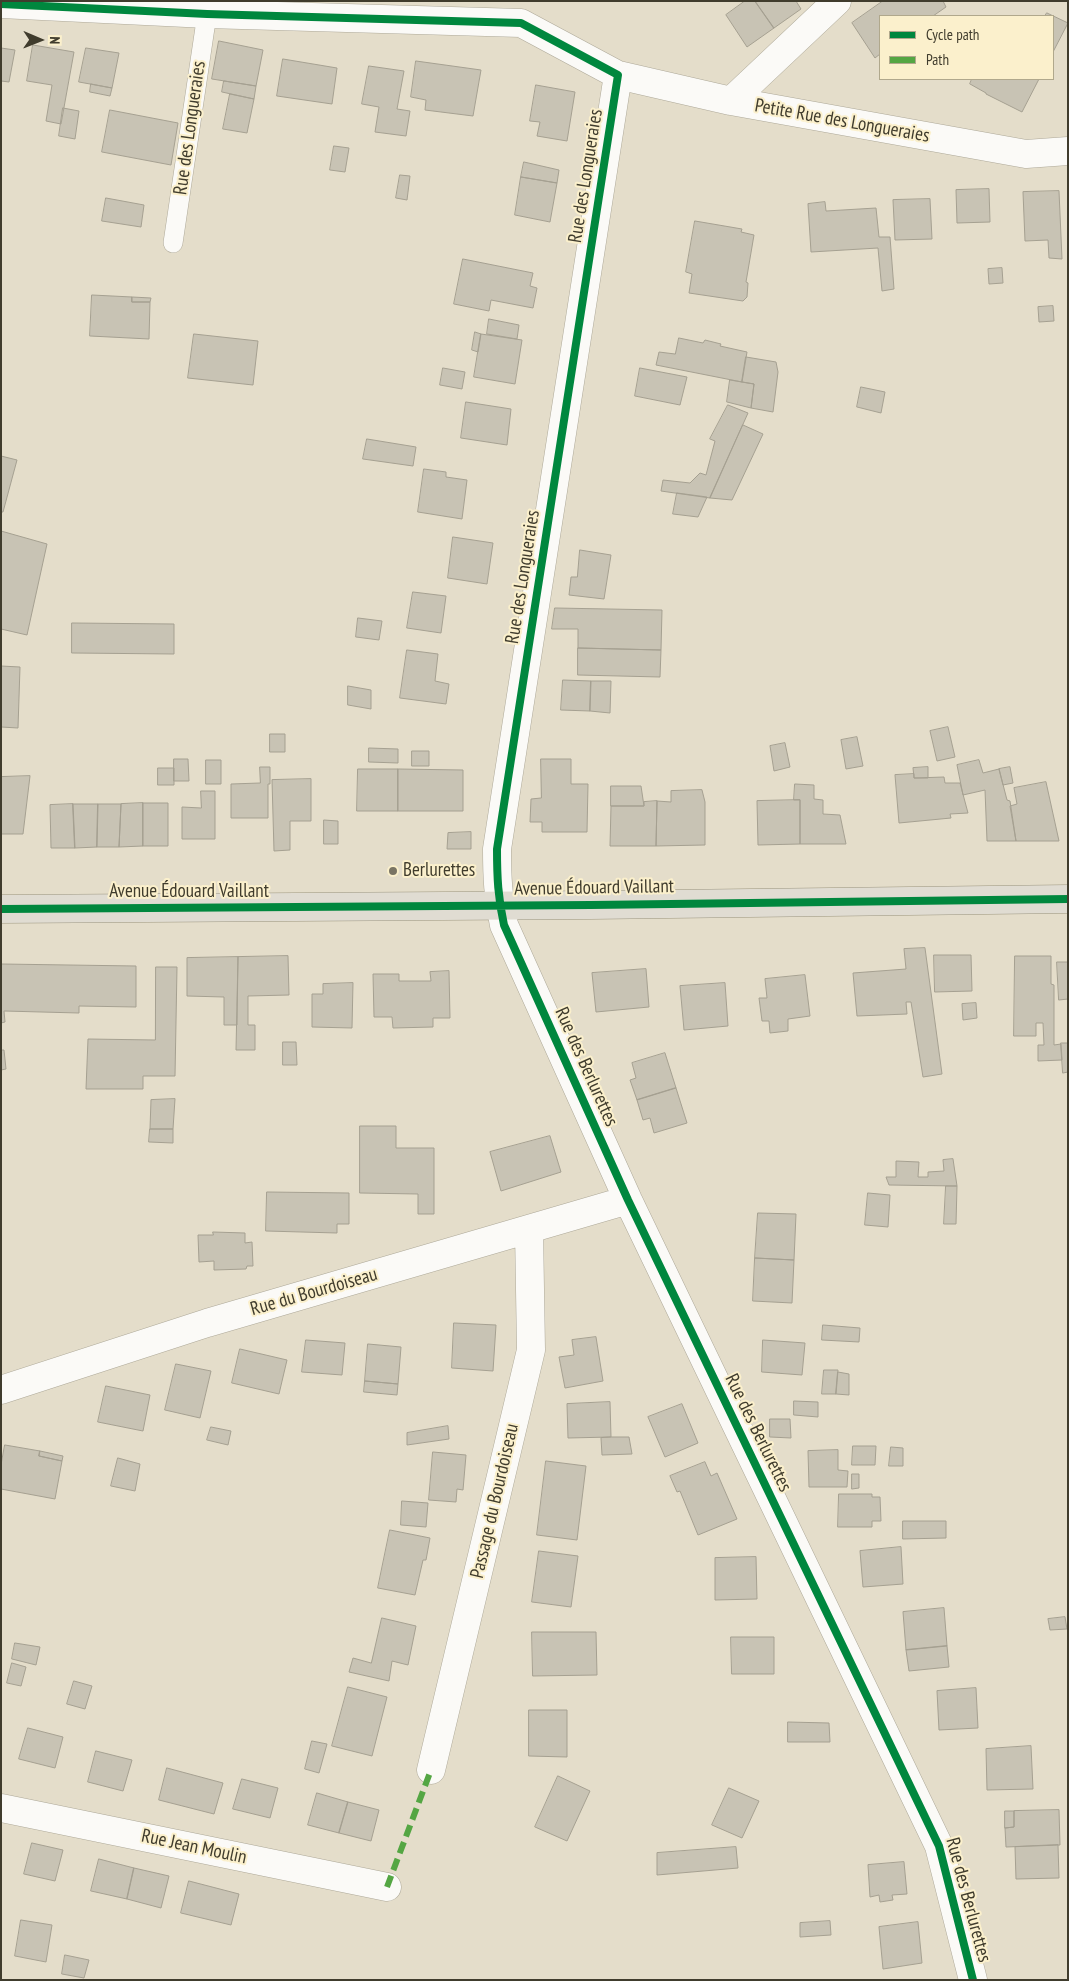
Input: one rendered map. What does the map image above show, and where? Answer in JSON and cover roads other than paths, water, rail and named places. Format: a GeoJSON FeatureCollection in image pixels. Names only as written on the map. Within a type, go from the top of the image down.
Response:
{"type":"FeatureCollection","features":[{"type":"Feature","properties":{"kind":"main road","name":"Avenue Édouard Vaillant"},"geometry":{"type":"LineString","coordinates":[[1,909],[500,906],[1068,899]]}},
{"type":"Feature","properties":{"kind":"street"},"geometry":{"type":"LineString","coordinates":[[731,101],[837,1]]}},
{"type":"Feature","properties":{"kind":"street"},"geometry":{"type":"LineString","coordinates":[[1,4],[207,14],[521,23],[618,75]]}},
{"type":"Feature","properties":{"kind":"street","name":"Petite Rue des Longueraies"},"geometry":{"type":"LineString","coordinates":[[618,75],[731,101],[1026,154],[1068,151]]}},
{"type":"Feature","properties":{"kind":"street","name":"Rue des Longueraies"},"geometry":{"type":"LineString","coordinates":[[500,906],[496,881],[498,850],[618,75]]}},
{"type":"Feature","properties":{"kind":"street","name":"Rue des Berlurettes"},"geometry":{"type":"LineString","coordinates":[[500,906],[504,926],[628,1200],[939,1846],[973,1980]]}},
{"type":"Feature","properties":{"kind":"street","name":"Rue du Bourdoiseau"},"geometry":{"type":"LineString","coordinates":[[1,1390],[207,1323],[628,1200]]}},
{"type":"Feature","properties":{"kind":"street","name":"Passage du Bourdoiseau"},"geometry":{"type":"LineString","coordinates":[[431,1770],[531,1350],[529,1229]]}},
{"type":"Feature","properties":{"kind":"street","name":"Rue Jean Moulin"},"geometry":{"type":"LineString","coordinates":[[1,1808],[387,1887]]}},
{"type":"Feature","properties":{"kind":"lane","name":"Rue des Longueraies"},"geometry":{"type":"LineString","coordinates":[[173,243],[207,14]]}},
{"type":"Feature","properties":{"kind":"place","name":"Berlurettes"},"geometry":{"type":"Point","coordinates":[393,871]}}]}
